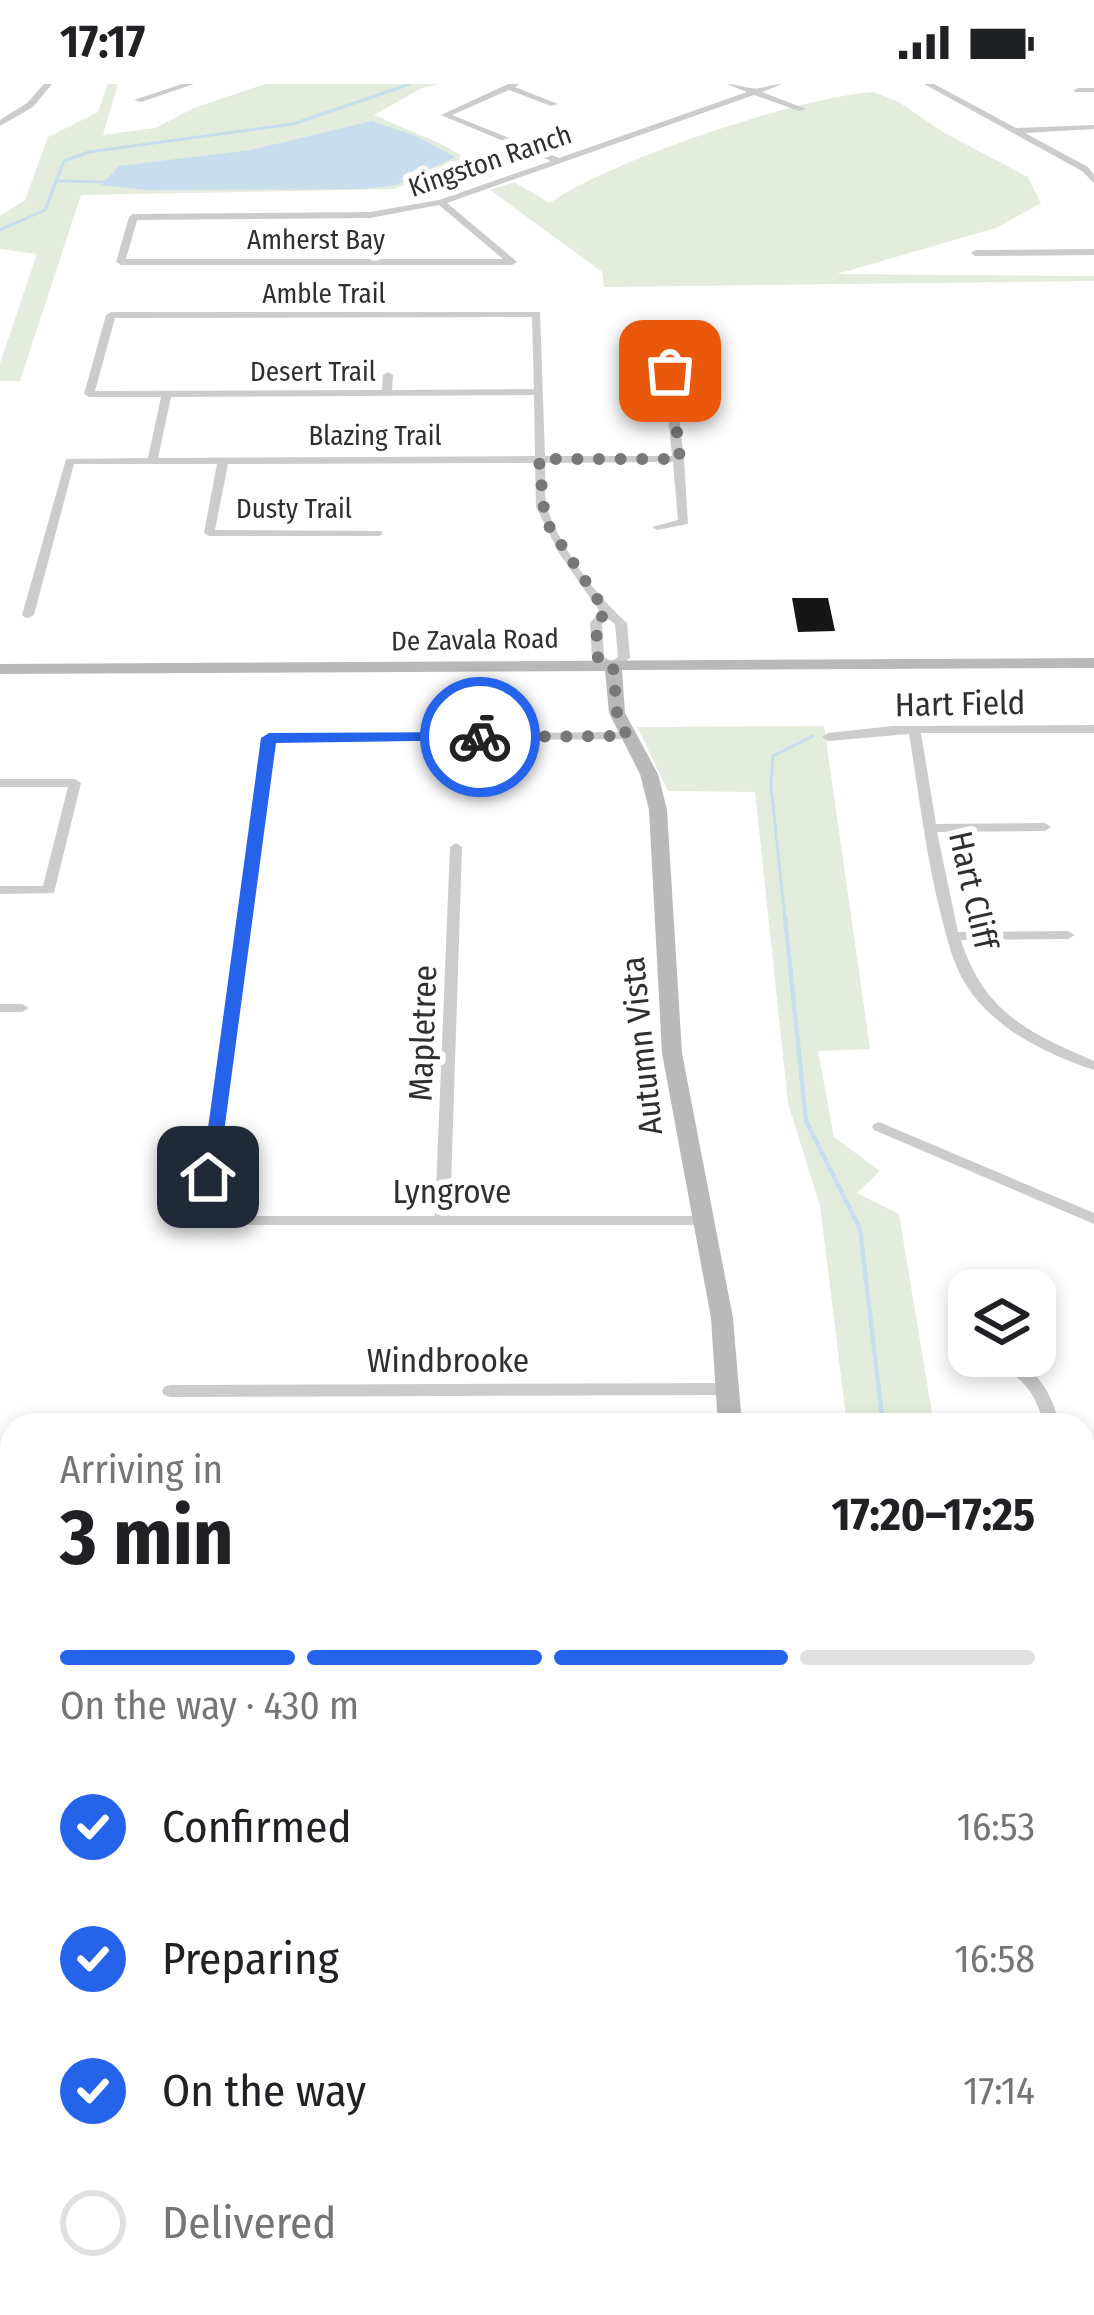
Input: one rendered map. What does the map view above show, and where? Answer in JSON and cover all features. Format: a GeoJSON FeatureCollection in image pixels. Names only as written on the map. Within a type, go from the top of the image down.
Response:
{"type":"FeatureCollection","features":[{"type":"Feature","properties":{"kind":"main road","name":"De Zavala Road"},"geometry":{"type":"LineString","coordinates":[[0,669],[1094,663]]}},
{"type":"Feature","properties":{"kind":"main road","name":"Autumn Vista"},"geometry":{"type":"LineString","coordinates":[[613,666],[617,713],[649,774],[658,810],[672,1053],[722,1318],[729,1413]]}},
{"type":"Feature","properties":{"kind":"street"},"geometry":{"type":"LineString","coordinates":[[0,124],[30,105],[48,84]]}},
{"type":"Feature","properties":{"kind":"street"},"geometry":{"type":"LineString","coordinates":[[138,100],[187,84]]}},
{"type":"Feature","properties":{"kind":"street"},"geometry":{"type":"LineString","coordinates":[[730,84],[802,109]]}},
{"type":"Feature","properties":{"kind":"street","name":"Kingston Ranch"},"geometry":{"type":"LineString","coordinates":[[121,262],[133,218],[370,215],[441,202],[778,84]]}},
{"type":"Feature","properties":{"kind":"street"},"geometry":{"type":"LineString","coordinates":[[928,84],[1090,168],[1094,180]]}},
{"type":"Feature","properties":{"kind":"street"},"geometry":{"type":"LineString","coordinates":[[554,104],[513,86],[445,115],[557,160]]}},
{"type":"Feature","properties":{"kind":"street"},"geometry":{"type":"LineString","coordinates":[[1078,90],[1094,90]]}},
{"type":"Feature","properties":{"kind":"street"},"geometry":{"type":"LineString","coordinates":[[1015,131],[1094,127]]}},
{"type":"Feature","properties":{"kind":"street","name":"Amherst Bay"},"geometry":{"type":"LineString","coordinates":[[121,262],[512,262],[441,202]]}},
{"type":"Feature","properties":{"kind":"street"},"geometry":{"type":"LineString","coordinates":[[974,253],[1094,252]]}},
{"type":"Feature","properties":{"kind":"street","name":"Amble Trail"},"geometry":{"type":"LineString","coordinates":[[89,394],[111,315],[537,314]]}},
{"type":"Feature","properties":{"kind":"street","name":"Autumn Vista"},"geometry":{"type":"LineString","coordinates":[[537,314],[539,459],[545,520],[606,612],[621,623],[624,658],[613,666],[598,659],[596,623],[606,612]]}},
{"type":"Feature","properties":{"kind":"street"},"geometry":{"type":"LineString","coordinates":[[639,325],[665,328],[680,459],[684,522],[657,527]]}},
{"type":"Feature","properties":{"kind":"street"},"geometry":{"type":"LineString","coordinates":[[237,394],[240,375]]}},
{"type":"Feature","properties":{"kind":"street"},"geometry":{"type":"LineString","coordinates":[[387,393],[388,375]]}},
{"type":"Feature","properties":{"kind":"street","name":"Desert Trail"},"geometry":{"type":"LineString","coordinates":[[89,394],[538,392]]}},
{"type":"Feature","properties":{"kind":"street"},"geometry":{"type":"LineString","coordinates":[[152,461],[167,394]]}},
{"type":"Feature","properties":{"kind":"street","name":"Blazing Trail"},"geometry":{"type":"LineString","coordinates":[[28,615],[70,461],[680,459]]}},
{"type":"Feature","properties":{"kind":"street","name":"Dusty Trail"},"geometry":{"type":"LineString","coordinates":[[223,460],[209,533],[378,533]]}},
{"type":"Feature","properties":{"kind":"street","name":"Hart Field"},"geometry":{"type":"LineString","coordinates":[[828,737],[914,730],[1094,729]]}},
{"type":"Feature","properties":{"kind":"street","name":"Hart Cliff"},"geometry":{"type":"LineString","coordinates":[[914,730],[954,936],[966,974],[999,1014],[1032,1037],[1094,1066]]}},
{"type":"Feature","properties":{"kind":"street","name":"Lyngrove"},"geometry":{"type":"LineString","coordinates":[[627,736],[269,738],[202,1221],[702,1221]]}},
{"type":"Feature","properties":{"kind":"street"},"geometry":{"type":"LineString","coordinates":[[0,783],[75,783],[50,890],[0,890]]}},
{"type":"Feature","properties":{"kind":"street"},"geometry":{"type":"LineString","coordinates":[[932,828],[1045,827]]}},
{"type":"Feature","properties":{"kind":"street","name":"Mapletree"},"geometry":{"type":"LineString","coordinates":[[442,1221],[457,847]]}},
{"type":"Feature","properties":{"kind":"street"},"geometry":{"type":"LineString","coordinates":[[954,936],[1068,935]]}},
{"type":"Feature","properties":{"kind":"street"},"geometry":{"type":"LineString","coordinates":[[0,1009],[22,1009]]}},
{"type":"Feature","properties":{"kind":"street"},"geometry":{"type":"LineString","coordinates":[[879,1127],[1094,1219]]}},
{"type":"Feature","properties":{"kind":"street"},"geometry":{"type":"LineString","coordinates":[[1027,1377],[1045,1396],[1049,1413]]}},
{"type":"Feature","properties":{"kind":"street","name":"Windbrooke"},"geometry":{"type":"LineString","coordinates":[[170,1391],[727,1389]]}},
{"type":"Feature","properties":{"kind":"green space"},"geometry":{"type":"Polygon","coordinates":[[[108,84],[118,84],[103,135],[155,128],[194,108],[265,84],[439,84],[422,88],[374,115],[496,175],[485,179],[459,164],[394,189],[81,195],[20,381],[0,381],[0,363],[37,254],[0,249],[0,216],[25,200],[48,137],[98,112],[108,84]]]}},
{"type":"Feature","properties":{"kind":"green space"},"geometry":{"type":"Polygon","coordinates":[[[873,92],[899,102],[943,132],[1028,177],[1041,203],[996,228],[837,274],[1094,276],[1094,281],[604,287],[602,272],[490,190],[514,182],[550,203],[616,168],[707,133],[800,105],[873,92]]]}},
{"type":"Feature","properties":{"kind":"green space"},"geometry":{"type":"Polygon","coordinates":[[[824,726],[870,1049],[818,1051],[834,1137],[880,1171],[857,1193],[899,1214],[932,1413],[846,1413],[820,1206],[788,1103],[755,792],[668,791],[637,727],[824,726]]]}},
{"type":"Feature","properties":{"kind":"water"},"geometry":{"type":"Polygon","coordinates":[[[372,121],[416,136],[455,157],[396,185],[362,189],[146,190],[101,185],[119,166],[251,150],[372,121]]]}},
{"type":"Feature","properties":{"kind":"building"},"geometry":{"type":"Polygon","coordinates":[[[792,598],[828,598],[835,631],[798,632],[792,598]]]}},
{"type":"Feature","properties":{"kind":"waterway"},"geometry":{"type":"LineString","coordinates":[[0,230],[45,210],[64,161],[89,152],[293,124],[410,84]]}},
{"type":"Feature","properties":{"kind":"waterway"},"geometry":{"type":"LineString","coordinates":[[59,181],[108,182]]}},
{"type":"Feature","properties":{"kind":"waterway"},"geometry":{"type":"LineString","coordinates":[[785,920],[771,785],[773,756],[813,736]]}},
{"type":"Feature","properties":{"kind":"waterway"},"geometry":{"type":"LineString","coordinates":[[785,917],[806,1121],[860,1229],[882,1413]]}},
{"type":"Feature","properties":{"kind":"way so far"},"geometry":{"type":"LineString","coordinates":[[480,737],[627,736],[617,713],[613,666],[598,659],[596,623],[606,612],[545,520],[539,459],[680,459],[670,371]]}},
{"type":"Feature","properties":{"kind":"route"},"geometry":{"type":"LineString","coordinates":[[208,1177],[269,738],[480,737]]}}]}
